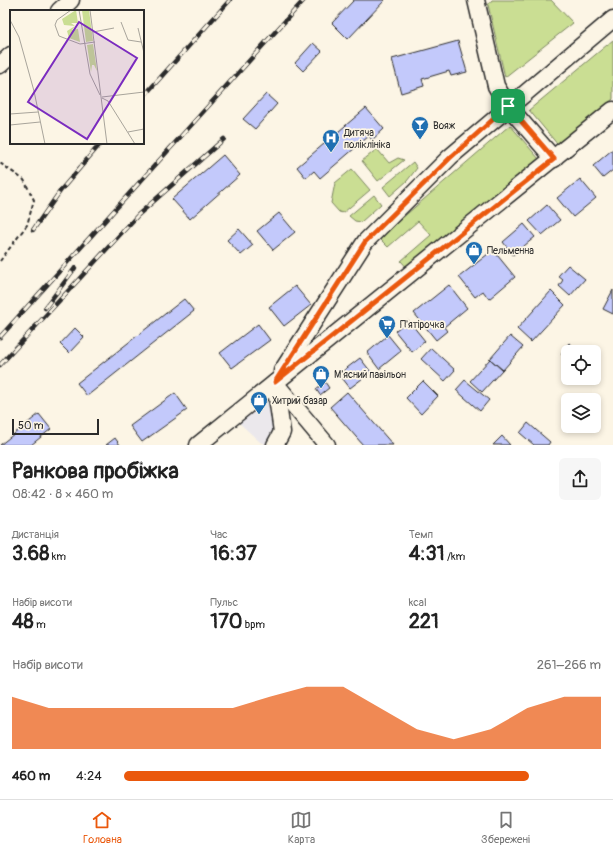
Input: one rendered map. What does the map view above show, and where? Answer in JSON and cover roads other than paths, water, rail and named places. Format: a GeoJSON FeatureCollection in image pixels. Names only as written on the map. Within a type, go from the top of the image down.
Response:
{"type":"FeatureCollection","features":[{"type":"Feature","properties":{"kind":"street"},"geometry":{"type":"LineString","coordinates":[[60,10],[72,0]]}},
{"type":"Feature","properties":{"kind":"street"},"geometry":{"type":"LineString","coordinates":[[476,0],[496,86],[508,106],[554,159]]}},
{"type":"Feature","properties":{"kind":"street"},"geometry":{"type":"LineString","coordinates":[[275,445],[282,432],[275,382],[365,242],[450,158],[508,106],[613,19]]}},
{"type":"Feature","properties":{"kind":"street"},"geometry":{"type":"LineString","coordinates":[[0,65],[10,56]]}},
{"type":"Feature","properties":{"kind":"street"},"geometry":{"type":"LineString","coordinates":[[198,445],[554,159],[611,116]]}},
{"type":"Feature","properties":{"kind":"street"},"geometry":{"type":"LineString","coordinates":[[275,382],[326,445]]}},
{"type":"Feature","properties":{"kind":"railway"},"geometry":{"type":"LineString","coordinates":[[144,96],[230,0]]}},
{"type":"Feature","properties":{"kind":"railway"},"geometry":{"type":"LineString","coordinates":[[0,337],[304,0]]}},
{"type":"Feature","properties":{"kind":"railway"},"geometry":{"type":"LineString","coordinates":[[0,365],[138,215],[224,139]]}},
{"type":"Feature","properties":{"kind":"railway"},"geometry":{"type":"LineString","coordinates":[[33,230],[61,190],[100,144]]}},
{"type":"Feature","properties":{"kind":"railway"},"geometry":{"type":"LineString","coordinates":[[45,308],[75,268]]}},
{"type":"Feature","properties":{"kind":"place","name":"Вояж"},"geometry":{"type":"Point","coordinates":[420,140]}},
{"type":"Feature","properties":{"kind":"place","name":"Дитяча поліклініка"},"geometry":{"type":"Point","coordinates":[331,153]}},
{"type":"Feature","properties":{"kind":"place","name":"Пельменна"},"geometry":{"type":"Point","coordinates":[474,265]}},
{"type":"Feature","properties":{"kind":"place","name":"П'ятірочка"},"geometry":{"type":"Point","coordinates":[387,339]}},
{"type":"Feature","properties":{"kind":"place","name":"М'ясний павільон"},"geometry":{"type":"Point","coordinates":[321,389]}},
{"type":"Feature","properties":{"kind":"place","name":"Хитрий базар"},"geometry":{"type":"Point","coordinates":[259,415]}}]}
